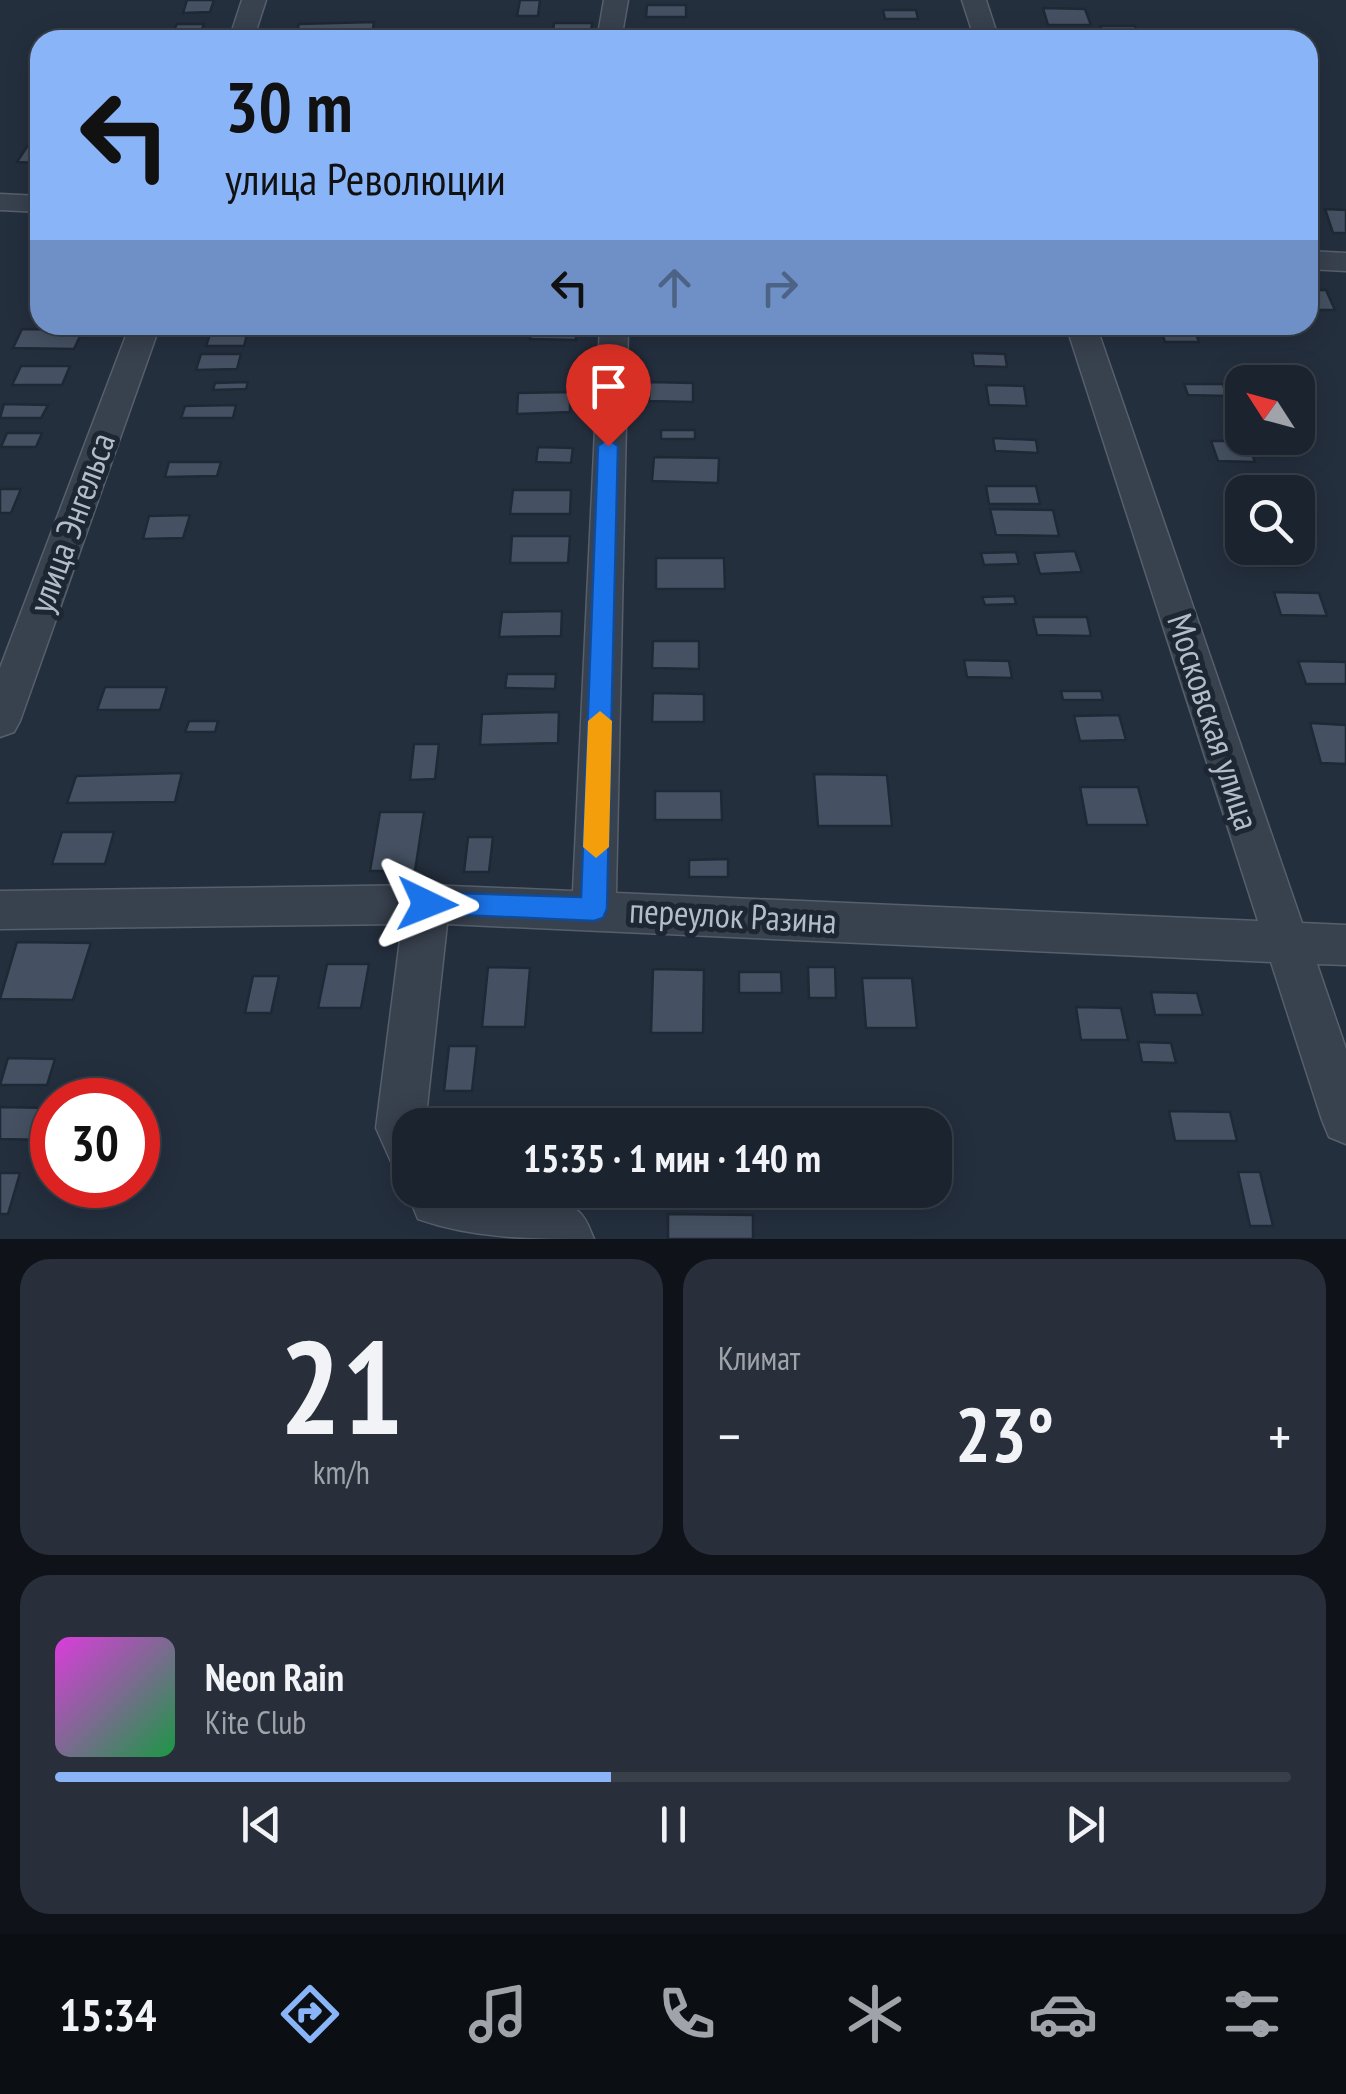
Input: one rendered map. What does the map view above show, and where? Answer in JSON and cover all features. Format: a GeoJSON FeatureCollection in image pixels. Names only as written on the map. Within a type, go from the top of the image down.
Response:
{"type":"FeatureCollection","features":[{"type":"Feature","properties":{"kind":"street"},"geometry":{"type":"LineString","coordinates":[[244,30],[254,0]]}},
{"type":"Feature","properties":{"kind":"street"},"geometry":{"type":"LineString","coordinates":[[611,30],[616,0]]}},
{"type":"Feature","properties":{"kind":"street"},"geometry":{"type":"LineString","coordinates":[[974,0],[984,30]]}},
{"type":"Feature","properties":{"kind":"street"},"geometry":{"type":"LineString","coordinates":[[0,202],[30,204]]}},
{"type":"Feature","properties":{"kind":"street"},"geometry":{"type":"LineString","coordinates":[[1318,261],[1346,262]]}},
{"type":"Feature","properties":{"kind":"street","name":"улица Энгельса"},"geometry":{"type":"LineString","coordinates":[[0,722],[141,335]]}},
{"type":"Feature","properties":{"kind":"street"},"geometry":{"type":"LineString","coordinates":[[594,909],[612,335]]}},
{"type":"Feature","properties":{"kind":"street","name":"Московская улица"},"geometry":{"type":"LineString","coordinates":[[1084,335],[1346,1120]]}},
{"type":"Feature","properties":{"kind":"street"},"geometry":{"type":"LineString","coordinates":[[402,1108],[427,904]]}},
{"type":"Feature","properties":{"kind":"street","name":"переулок Разина"},"geometry":{"type":"LineString","coordinates":[[0,910],[427,904],[1346,946]]}},
{"type":"Feature","properties":{"kind":"street"},"geometry":{"type":"LineString","coordinates":[[468,1208],[559,1228],[568,1239]]}},
{"type":"Feature","properties":{"kind":"building"},"geometry":{"type":"Polygon","coordinates":[[[187,0],[214,0],[210,12],[183,13],[187,0]]]}},
{"type":"Feature","properties":{"kind":"building"},"geometry":{"type":"Polygon","coordinates":[[[520,0],[540,0],[538,16],[517,16],[520,0]]]}},
{"type":"Feature","properties":{"kind":"building"},"geometry":{"type":"Polygon","coordinates":[[[647,5],[686,5],[686,17],[646,17],[647,5]]]}},
{"type":"Feature","properties":{"kind":"building"},"geometry":{"type":"Polygon","coordinates":[[[1043,8],[1085,9],[1091,25],[1048,25],[1043,8]]]}},
{"type":"Feature","properties":{"kind":"building"},"geometry":{"type":"Polygon","coordinates":[[[883,10],[916,10],[918,19],[885,19],[883,10]]]}},
{"type":"Feature","properties":{"kind":"building"},"geometry":{"type":"Polygon","coordinates":[[[374,22],[373,30],[297,30],[299,24],[374,22]]]}},
{"type":"Feature","properties":{"kind":"building"},"geometry":{"type":"Polygon","coordinates":[[[554,23],[592,23],[591,30],[553,30],[554,23]]]}},
{"type":"Feature","properties":{"kind":"building"},"geometry":{"type":"Polygon","coordinates":[[[177,24],[204,24],[202,30],[174,30],[177,24]]]}},
{"type":"Feature","properties":{"kind":"building"},"geometry":{"type":"Polygon","coordinates":[[[1100,26],[1135,26],[1137,30],[1102,30],[1100,26]]]}},
{"type":"Feature","properties":{"kind":"building"},"geometry":{"type":"Polygon","coordinates":[[[30,142],[30,163],[17,162],[30,142]]]}},
{"type":"Feature","properties":{"kind":"building"},"geometry":{"type":"Polygon","coordinates":[[[1325,209],[1346,210],[1346,233],[1333,233],[1325,209]]]}},
{"type":"Feature","properties":{"kind":"building"},"geometry":{"type":"Polygon","coordinates":[[[1318,290],[1326,290],[1335,310],[1318,310],[1318,290]]]}},
{"type":"Feature","properties":{"kind":"building"},"geometry":{"type":"Polygon","coordinates":[[[22,329],[30,329],[30,335],[81,335],[74,349],[13,348],[22,329]]]}},
{"type":"Feature","properties":{"kind":"building"},"geometry":{"type":"Polygon","coordinates":[[[210,335],[247,335],[244,346],[206,346],[210,335]]]}},
{"type":"Feature","properties":{"kind":"building"},"geometry":{"type":"Polygon","coordinates":[[[531,335],[576,335],[576,340],[530,339],[531,335]]]}},
{"type":"Feature","properties":{"kind":"building"},"geometry":{"type":"Polygon","coordinates":[[[1163,335],[1197,335],[1199,342],[1165,342],[1163,335]]]}},
{"type":"Feature","properties":{"kind":"building"},"geometry":{"type":"Polygon","coordinates":[[[972,353],[1005,354],[1007,367],[974,366],[972,353]]]}},
{"type":"Feature","properties":{"kind":"building"},"geometry":{"type":"Polygon","coordinates":[[[201,354],[241,354],[237,369],[196,370],[201,354]]]}},
{"type":"Feature","properties":{"kind":"building"},"geometry":{"type":"Polygon","coordinates":[[[21,366],[70,366],[62,385],[12,385],[21,366]]]}},
{"type":"Feature","properties":{"kind":"building"},"geometry":{"type":"Polygon","coordinates":[[[248,382],[246,389],[213,390],[215,383],[248,382]]]}},
{"type":"Feature","properties":{"kind":"building"},"geometry":{"type":"Polygon","coordinates":[[[650,382],[693,383],[693,402],[649,401],[650,382]]]}},
{"type":"Feature","properties":{"kind":"building"},"geometry":{"type":"Polygon","coordinates":[[[1184,384],[1223,384],[1225,390],[1225,396],[1188,395],[1184,384]]]}},
{"type":"Feature","properties":{"kind":"building"},"geometry":{"type":"Polygon","coordinates":[[[986,385],[1024,386],[1027,406],[989,405],[986,385]]]}},
{"type":"Feature","properties":{"kind":"building"},"geometry":{"type":"Polygon","coordinates":[[[570,392],[570,412],[517,414],[518,393],[570,392]]]}},
{"type":"Feature","properties":{"kind":"building"},"geometry":{"type":"Polygon","coordinates":[[[4,404],[48,405],[41,418],[0,418],[4,404]]]}},
{"type":"Feature","properties":{"kind":"building"},"geometry":{"type":"Polygon","coordinates":[[[236,405],[233,418],[181,418],[185,406],[236,405]]]}},
{"type":"Feature","properties":{"kind":"building"},"geometry":{"type":"Polygon","coordinates":[[[661,430],[695,430],[695,439],[661,439],[661,430]]]}},
{"type":"Feature","properties":{"kind":"building"},"geometry":{"type":"Polygon","coordinates":[[[7,433],[42,433],[36,447],[1,447],[7,433]]]}},
{"type":"Feature","properties":{"kind":"building"},"geometry":{"type":"Polygon","coordinates":[[[993,438],[1036,440],[1038,453],[995,451],[993,438]]]}},
{"type":"Feature","properties":{"kind":"building"},"geometry":{"type":"Polygon","coordinates":[[[1211,441],[1225,441],[1225,455],[1252,455],[1255,462],[1218,461],[1211,441]]]}},
{"type":"Feature","properties":{"kind":"building"},"geometry":{"type":"Polygon","coordinates":[[[538,447],[573,448],[571,463],[536,462],[538,447]]]}},
{"type":"Feature","properties":{"kind":"building"},"geometry":{"type":"Polygon","coordinates":[[[654,457],[719,458],[718,483],[652,481],[654,457]]]}},
{"type":"Feature","properties":{"kind":"building"},"geometry":{"type":"Polygon","coordinates":[[[169,462],[221,462],[217,476],[165,477],[169,462]]]}},
{"type":"Feature","properties":{"kind":"building"},"geometry":{"type":"Polygon","coordinates":[[[986,486],[1036,486],[1040,504],[989,504],[986,486]]]}},
{"type":"Feature","properties":{"kind":"building"},"geometry":{"type":"Polygon","coordinates":[[[0,489],[21,489],[11,513],[0,513],[0,489]]]}},
{"type":"Feature","properties":{"kind":"building"},"geometry":{"type":"Polygon","coordinates":[[[513,490],[571,490],[570,514],[510,514],[513,490]]]}},
{"type":"Feature","properties":{"kind":"building"},"geometry":{"type":"Polygon","coordinates":[[[990,509],[1053,510],[1059,536],[996,535],[990,509]]]}},
{"type":"Feature","properties":{"kind":"building"},"geometry":{"type":"Polygon","coordinates":[[[190,515],[183,538],[143,539],[149,516],[190,515]]]}},
{"type":"Feature","properties":{"kind":"building"},"geometry":{"type":"Polygon","coordinates":[[[512,536],[570,536],[568,563],[510,563],[512,536]]]}},
{"type":"Feature","properties":{"kind":"building"},"geometry":{"type":"Polygon","coordinates":[[[1075,551],[1082,572],[1040,574],[1034,553],[1075,551]]]}},
{"type":"Feature","properties":{"kind":"building"},"geometry":{"type":"Polygon","coordinates":[[[1016,552],[1019,564],[984,565],[981,553],[1016,552]]]}},
{"type":"Feature","properties":{"kind":"building"},"geometry":{"type":"Polygon","coordinates":[[[656,558],[724,558],[725,589],[656,589],[656,558]]]}},
{"type":"Feature","properties":{"kind":"building"},"geometry":{"type":"Polygon","coordinates":[[[1274,592],[1319,593],[1327,616],[1281,615],[1274,592]]]}},
{"type":"Feature","properties":{"kind":"building"},"geometry":{"type":"Polygon","coordinates":[[[1014,596],[1016,604],[985,605],[982,597],[1014,596]]]}},
{"type":"Feature","properties":{"kind":"building"},"geometry":{"type":"Polygon","coordinates":[[[562,611],[561,636],[499,637],[502,612],[562,611]]]}},
{"type":"Feature","properties":{"kind":"building"},"geometry":{"type":"Polygon","coordinates":[[[1033,617],[1087,617],[1091,636],[1037,635],[1033,617]]]}},
{"type":"Feature","properties":{"kind":"building"},"geometry":{"type":"Polygon","coordinates":[[[653,641],[699,641],[699,669],[652,668],[653,641]]]}},
{"type":"Feature","properties":{"kind":"building"},"geometry":{"type":"Polygon","coordinates":[[[964,660],[1009,661],[1012,678],[967,677],[964,660]]]}},
{"type":"Feature","properties":{"kind":"building"},"geometry":{"type":"Polygon","coordinates":[[[1298,661],[1346,662],[1346,684],[1306,684],[1298,661]]]}},
{"type":"Feature","properties":{"kind":"building"},"geometry":{"type":"Polygon","coordinates":[[[507,674],[556,674],[555,689],[505,688],[507,674]]]}},
{"type":"Feature","properties":{"kind":"building"},"geometry":{"type":"Polygon","coordinates":[[[105,687],[167,687],[160,710],[97,710],[105,687]]]}},
{"type":"Feature","properties":{"kind":"building"},"geometry":{"type":"Polygon","coordinates":[[[1061,691],[1101,691],[1103,700],[1063,700],[1061,691]]]}},
{"type":"Feature","properties":{"kind":"building"},"geometry":{"type":"Polygon","coordinates":[[[653,693],[704,694],[704,722],[652,722],[653,693]]]}},
{"type":"Feature","properties":{"kind":"building"},"geometry":{"type":"Polygon","coordinates":[[[559,712],[558,743],[480,745],[482,714],[559,712]]]}},
{"type":"Feature","properties":{"kind":"building"},"geometry":{"type":"Polygon","coordinates":[[[1119,715],[1126,740],[1080,741],[1074,716],[1119,715]]]}},
{"type":"Feature","properties":{"kind":"building"},"geometry":{"type":"Polygon","coordinates":[[[189,721],[218,721],[215,732],[185,732],[189,721]]]}},
{"type":"Feature","properties":{"kind":"building"},"geometry":{"type":"Polygon","coordinates":[[[1310,723],[1346,725],[1346,764],[1321,763],[1310,723]]]}},
{"type":"Feature","properties":{"kind":"building"},"geometry":{"type":"Polygon","coordinates":[[[414,744],[439,744],[435,779],[410,780],[414,744]]]}},
{"type":"Feature","properties":{"kind":"building"},"geometry":{"type":"Polygon","coordinates":[[[182,773],[175,802],[67,803],[76,776],[182,773]]]}},
{"type":"Feature","properties":{"kind":"building"},"geometry":{"type":"Polygon","coordinates":[[[814,774],[887,775],[892,826],[818,826],[814,774]]]}},
{"type":"Feature","properties":{"kind":"building"},"geometry":{"type":"Polygon","coordinates":[[[1080,787],[1138,787],[1148,825],[1087,825],[1080,787]]]}},
{"type":"Feature","properties":{"kind":"building"},"geometry":{"type":"Polygon","coordinates":[[[655,791],[721,791],[722,820],[655,820],[655,791]]]}},
{"type":"Feature","properties":{"kind":"building"},"geometry":{"type":"Polygon","coordinates":[[[380,812],[424,812],[415,871],[370,871],[380,812]]]}},
{"type":"Feature","properties":{"kind":"building"},"geometry":{"type":"Polygon","coordinates":[[[62,832],[114,832],[105,864],[52,864],[62,832]]]}},
{"type":"Feature","properties":{"kind":"building"},"geometry":{"type":"Polygon","coordinates":[[[468,837],[493,837],[489,872],[464,872],[468,837]]]}},
{"type":"Feature","properties":{"kind":"building"},"geometry":{"type":"Polygon","coordinates":[[[728,859],[728,877],[689,877],[689,860],[728,859]]]}},
{"type":"Feature","properties":{"kind":"building"},"geometry":{"type":"Polygon","coordinates":[[[17,942],[91,943],[73,1000],[0,999],[17,942]]]}},
{"type":"Feature","properties":{"kind":"building"},"geometry":{"type":"Polygon","coordinates":[[[327,964],[369,964],[361,1008],[318,1008],[327,964]]]}},
{"type":"Feature","properties":{"kind":"building"},"geometry":{"type":"Polygon","coordinates":[[[488,967],[530,968],[525,1027],[482,1027],[488,967]]]}},
{"type":"Feature","properties":{"kind":"building"},"geometry":{"type":"Polygon","coordinates":[[[808,967],[835,967],[836,998],[809,998],[808,967]]]}},
{"type":"Feature","properties":{"kind":"building"},"geometry":{"type":"Polygon","coordinates":[[[653,969],[704,970],[703,1033],[651,1033],[653,969]]]}},
{"type":"Feature","properties":{"kind":"building"},"geometry":{"type":"Polygon","coordinates":[[[739,972],[781,972],[782,993],[739,993],[739,972]]]}},
{"type":"Feature","properties":{"kind":"building"},"geometry":{"type":"Polygon","coordinates":[[[253,976],[279,976],[271,1013],[245,1013],[253,976]]]}},
{"type":"Feature","properties":{"kind":"building"},"geometry":{"type":"Polygon","coordinates":[[[862,978],[912,978],[917,1028],[866,1028],[862,978]]]}},
{"type":"Feature","properties":{"kind":"building"},"geometry":{"type":"Polygon","coordinates":[[[1151,992],[1197,993],[1203,1015],[1155,1015],[1151,992]]]}},
{"type":"Feature","properties":{"kind":"building"},"geometry":{"type":"Polygon","coordinates":[[[1076,1007],[1121,1008],[1128,1040],[1081,1040],[1076,1007]]]}},
{"type":"Feature","properties":{"kind":"building"},"geometry":{"type":"Polygon","coordinates":[[[1138,1042],[1171,1043],[1176,1063],[1142,1062],[1138,1042]]]}},
{"type":"Feature","properties":{"kind":"building"},"geometry":{"type":"Polygon","coordinates":[[[449,1046],[477,1046],[472,1091],[444,1091],[449,1046]]]}},
{"type":"Feature","properties":{"kind":"building"},"geometry":{"type":"Polygon","coordinates":[[[8,1058],[55,1059],[49,1078],[30,1078],[30,1085],[0,1085],[8,1058]]]}},
{"type":"Feature","properties":{"kind":"building"},"geometry":{"type":"Polygon","coordinates":[[[0,1107],[30,1108],[30,1140],[0,1139],[0,1107]]]}},
{"type":"Feature","properties":{"kind":"building"},"geometry":{"type":"Polygon","coordinates":[[[1169,1111],[1230,1112],[1237,1141],[1175,1141],[1169,1111]]]}},
{"type":"Feature","properties":{"kind":"building"},"geometry":{"type":"Polygon","coordinates":[[[1238,1172],[1260,1172],[1273,1226],[1250,1226],[1238,1172]]]}},
{"type":"Feature","properties":{"kind":"building"},"geometry":{"type":"Polygon","coordinates":[[[0,1173],[20,1173],[8,1214],[0,1214],[0,1173]]]}},
{"type":"Feature","properties":{"kind":"building"},"geometry":{"type":"Polygon","coordinates":[[[668,1214],[753,1215],[753,1239],[668,1239],[668,1214]]]}},
{"type":"Feature","properties":{"kind":"slow traffic"},"geometry":{"type":"LineString","coordinates":[[596,847],[600,721]]}},
{"type":"Feature","properties":{"kind":"route"},"geometry":{"type":"LineString","coordinates":[[427,904],[594,909],[608,446]]}}]}
